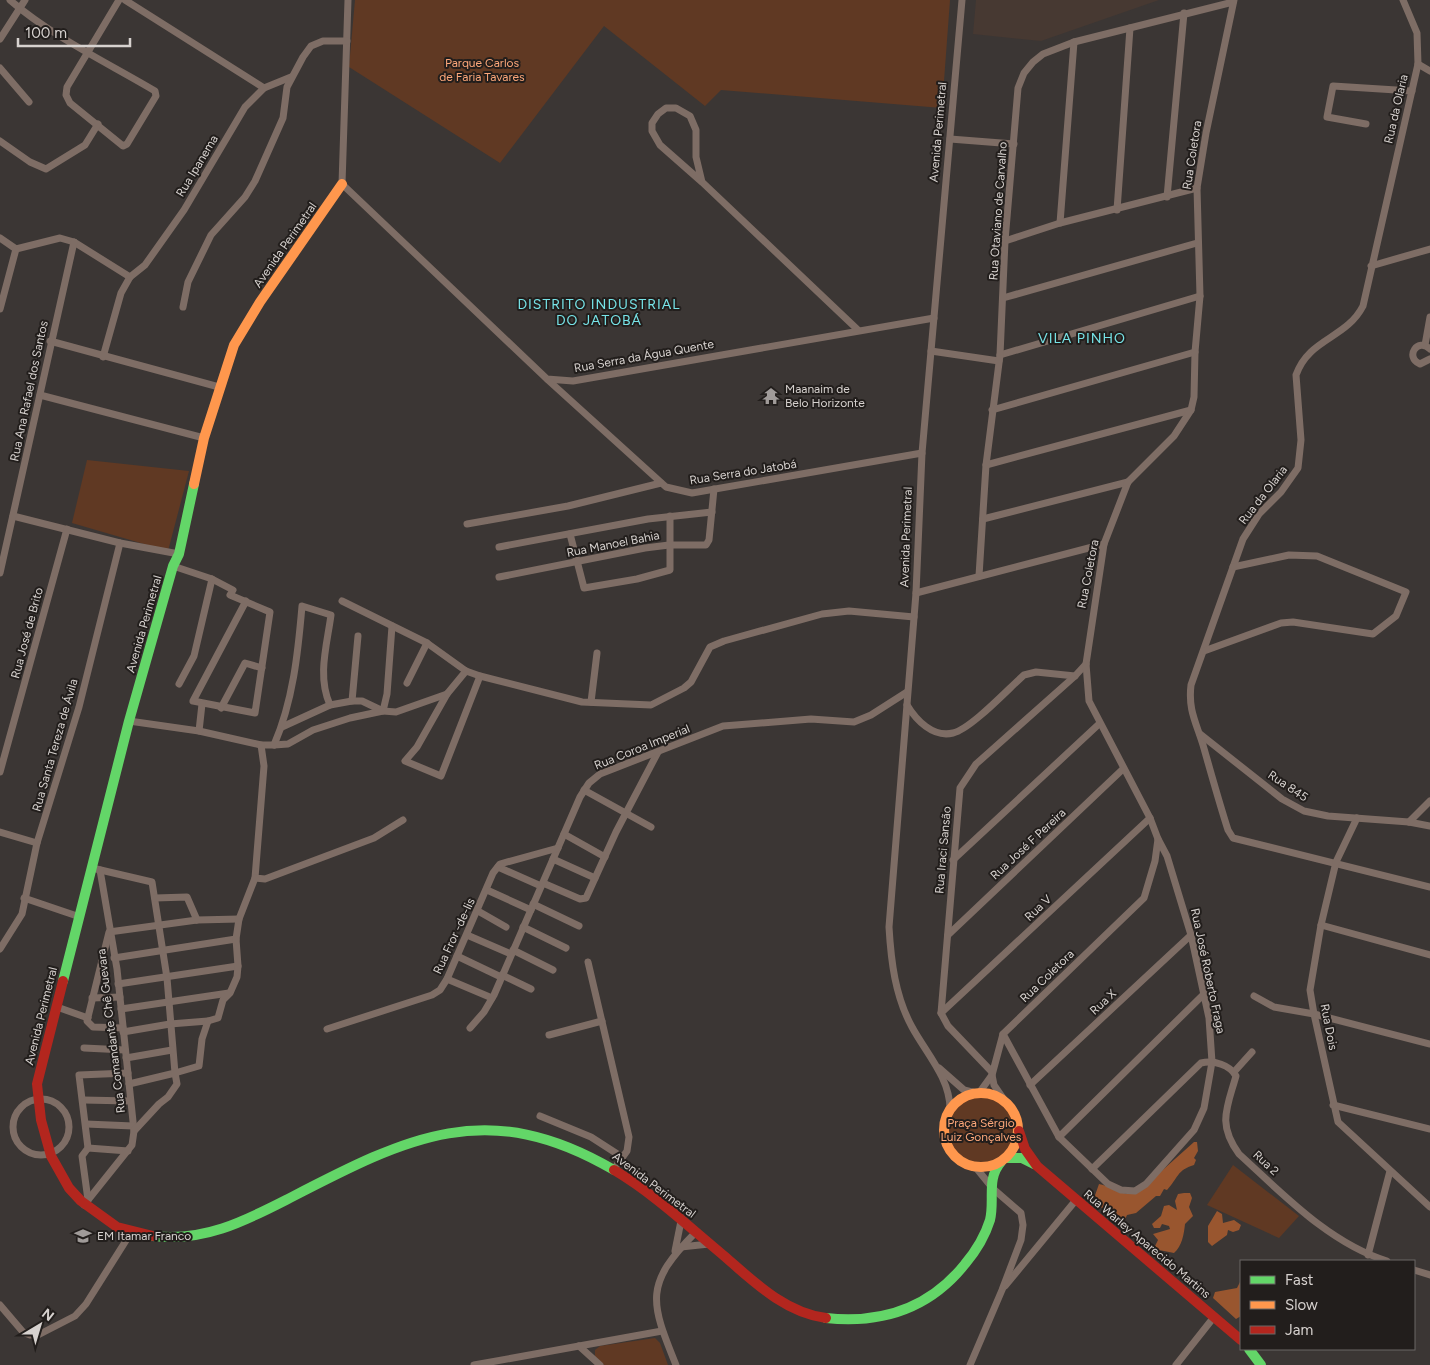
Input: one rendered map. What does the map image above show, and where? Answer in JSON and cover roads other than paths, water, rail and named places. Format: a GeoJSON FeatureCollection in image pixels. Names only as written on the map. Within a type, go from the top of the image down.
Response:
{"type":"FeatureCollection","features":[{"type":"Feature","properties":{"kind":"street"},"geometry":{"type":"LineString","coordinates":[[10,0],[19,8],[89,52],[156,93],[125,145],[70,103],[66,95],[67,87],[89,52],[119,0]]}},
{"type":"Feature","properties":{"kind":"street"},"geometry":{"type":"LineString","coordinates":[[0,39],[24,0]]}},
{"type":"Feature","properties":{"kind":"street"},"geometry":{"type":"LineString","coordinates":[[125,0],[264,88]]}},
{"type":"Feature","properties":{"kind":"street"},"geometry":{"type":"LineString","coordinates":[[348,0],[342,184],[547,379]]}},
{"type":"Feature","properties":{"kind":"street","name":"Avenida Perimetral"},"geometry":{"type":"LineString","coordinates":[[950,1109],[949,1093],[935,1065],[911,1026],[891,965],[889,927],[890,893],[916,593],[922,453],[962,0]]}},
{"type":"Feature","properties":{"kind":"street","name":"Rua da Olaria"},"geometry":{"type":"LineString","coordinates":[[1336,862],[1233,838],[1228,830],[1200,734],[1191,712],[1189,699],[1191,685],[1243,539],[1259,514],[1281,492],[1298,468],[1301,440],[1296,375],[1306,354],[1356,319],[1363,306],[1418,64],[1417,33],[1403,0]]}},
{"type":"Feature","properties":{"kind":"street","name":"Rua Otaviano de Carvalho"},"geometry":{"type":"LineString","coordinates":[[979,576],[986,465],[1004,298],[1005,241],[1018,88],[1024,73],[1043,54],[1074,42],[1234,1]]}},
{"type":"Feature","properties":{"kind":"street","name":"Rua Coletora"},"geometry":{"type":"LineString","coordinates":[[977,1093],[992,1074],[1003,1034],[1144,898],[1156,862],[1158,839],[1150,818],[1099,724],[1089,701],[1086,664],[1104,544],[1128,482],[1174,436],[1191,410],[1194,397],[1195,352],[1200,296],[1197,243],[1197,188],[1206,133],[1234,1]]}},
{"type":"Feature","properties":{"kind":"street"},"geometry":{"type":"LineString","coordinates":[[1167,197],[1184,13]]}},
{"type":"Feature","properties":{"kind":"street"},"geometry":{"type":"LineString","coordinates":[[1117,210],[1130,28]]}},
{"type":"Feature","properties":{"kind":"street"},"geometry":{"type":"LineString","coordinates":[[182,306],[188,282],[211,235],[245,197],[255,181],[283,118],[287,87],[311,46],[323,41],[347,41]]}},
{"type":"Feature","properties":{"kind":"street"},"geometry":{"type":"LineString","coordinates":[[1060,223],[1074,42]]}},
{"type":"Feature","properties":{"kind":"street"},"geometry":{"type":"LineString","coordinates":[[1418,64],[1430,71]]}},
{"type":"Feature","properties":{"kind":"street"},"geometry":{"type":"LineString","coordinates":[[0,68],[29,102]]}},
{"type":"Feature","properties":{"kind":"street","name":"Rua Ipanema"},"geometry":{"type":"LineString","coordinates":[[103,357],[121,294],[130,277],[145,264],[184,210],[245,107],[264,88],[292,77]]}},
{"type":"Feature","properties":{"kind":"street"},"geometry":{"type":"LineString","coordinates":[[1366,124],[1327,117],[1333,86],[1412,91]]}},
{"type":"Feature","properties":{"kind":"street"},"geometry":{"type":"LineString","coordinates":[[702,182],[696,158],[696,130],[690,116],[676,108],[666,108],[658,114],[652,123],[652,131],[660,145],[702,182],[858,330]]}},
{"type":"Feature","properties":{"kind":"street"},"geometry":{"type":"LineString","coordinates":[[0,141],[30,162],[46,169],[85,145],[98,124]]}},
{"type":"Feature","properties":{"kind":"street"},"geometry":{"type":"LineString","coordinates":[[950,139],[1014,144]]}},
{"type":"Feature","properties":{"kind":"street","name":"Avenida Perimetral"},"geometry":{"type":"LineString","coordinates":[[342,184],[260,302],[234,345],[204,438],[178,554],[129,721],[96,869],[80,917],[37,1084],[41,1132],[60,1176],[86,1203],[119,1228],[178,1238],[203,1235],[258,1214],[358,1164],[440,1134],[476,1129],[513,1129],[569,1144],[614,1169],[696,1232],[750,1277],[802,1312],[827,1318],[880,1316],[909,1309],[930,1297],[972,1256],[991,1213],[993,1172],[1003,1160]]}},
{"type":"Feature","properties":{"kind":"street"},"geometry":{"type":"LineString","coordinates":[[1005,241],[1060,223],[1117,210],[1197,188]]}},
{"type":"Feature","properties":{"kind":"street"},"geometry":{"type":"LineString","coordinates":[[1371,225],[1380,228]]}},
{"type":"Feature","properties":{"kind":"street"},"geometry":{"type":"LineString","coordinates":[[0,238],[16,249],[60,238],[74,242],[130,277]]}},
{"type":"Feature","properties":{"kind":"street","name":"Rua Ana Rafael dos Santos"},"geometry":{"type":"LineString","coordinates":[[0,573],[40,395],[50,341],[74,242]]}},
{"type":"Feature","properties":{"kind":"street"},"geometry":{"type":"LineString","coordinates":[[1004,298],[1197,243]]}},
{"type":"Feature","properties":{"kind":"street"},"geometry":{"type":"LineString","coordinates":[[0,307],[16,249]]}},
{"type":"Feature","properties":{"kind":"street"},"geometry":{"type":"LineString","coordinates":[[1372,266],[1430,249]]}},
{"type":"Feature","properties":{"kind":"street"},"geometry":{"type":"LineString","coordinates":[[931,351],[999,358],[1200,296]]}},
{"type":"Feature","properties":{"kind":"street"},"geometry":{"type":"LineString","coordinates":[[1430,317],[1427,347],[1416,347],[1412,352],[1413,358],[1420,364],[1426,363],[1430,359]]}},
{"type":"Feature","properties":{"kind":"street","name":"Rua Serra da Água Quente"},"geometry":{"type":"LineString","coordinates":[[547,379],[573,381],[934,318]]}},
{"type":"Feature","properties":{"kind":"street"},"geometry":{"type":"LineString","coordinates":[[50,341],[103,357],[219,387]]}},
{"type":"Feature","properties":{"kind":"street"},"geometry":{"type":"LineString","coordinates":[[992,410],[1195,352]]}},
{"type":"Feature","properties":{"kind":"street","name":"Rua Serra do Jatobá"},"geometry":{"type":"LineString","coordinates":[[547,379],[666,487],[692,493],[922,453]]}},
{"type":"Feature","properties":{"kind":"street"},"geometry":{"type":"LineString","coordinates":[[40,395],[204,438]]}},
{"type":"Feature","properties":{"kind":"street"},"geometry":{"type":"LineString","coordinates":[[986,465],[1191,410]]}},
{"type":"Feature","properties":{"kind":"street"},"geometry":{"type":"LineString","coordinates":[[983,519],[1128,482]]}},
{"type":"Feature","properties":{"kind":"street"},"geometry":{"type":"LineString","coordinates":[[467,524],[568,506],[661,483]]}},
{"type":"Feature","properties":{"kind":"street","name":"Rua Manoel Bahia"},"geometry":{"type":"LineString","coordinates":[[499,577],[669,545],[706,545],[709,540],[714,489]]}},
{"type":"Feature","properties":{"kind":"street"},"geometry":{"type":"LineString","coordinates":[[499,547],[670,516],[712,512]]}},
{"type":"Feature","properties":{"kind":"street"},"geometry":{"type":"LineString","coordinates":[[13,516],[120,543],[178,554]]}},
{"type":"Feature","properties":{"kind":"street"},"geometry":{"type":"LineString","coordinates":[[570,534],[582,585],[586,588],[637,579],[670,570],[670,516]]}},
{"type":"Feature","properties":{"kind":"street","name":"Rua José de Brito"},"geometry":{"type":"LineString","coordinates":[[0,772],[67,529]]}},
{"type":"Feature","properties":{"kind":"street","name":"Rua Santa Tereza de Ávila"},"geometry":{"type":"LineString","coordinates":[[0,949],[22,914],[37,843],[79,707],[120,543]]}},
{"type":"Feature","properties":{"kind":"street"},"geometry":{"type":"LineString","coordinates":[[916,593],[1104,544]]}},
{"type":"Feature","properties":{"kind":"street"},"geometry":{"type":"LineString","coordinates":[[1204,651],[1287,622],[1374,634],[1396,616],[1406,592],[1317,556],[1289,555],[1233,567]]}},
{"type":"Feature","properties":{"kind":"street"},"geometry":{"type":"LineString","coordinates":[[173,566],[212,579],[233,590],[230,595],[246,601],[270,612],[255,714],[192,701],[246,601]]}},
{"type":"Feature","properties":{"kind":"street"},"geometry":{"type":"LineString","coordinates":[[179,684],[194,656],[212,579]]}},
{"type":"Feature","properties":{"kind":"street"},"geometry":{"type":"LineString","coordinates":[[342,601],[427,643],[466,671],[480,676],[591,702],[651,706],[691,682],[704,655],[710,647],[717,644],[822,614],[849,611],[914,617]]}},
{"type":"Feature","properties":{"kind":"street"},"geometry":{"type":"LineString","coordinates":[[274,744],[282,727],[292,689],[298,652],[302,606],[332,615],[323,679],[325,694],[330,705]]}},
{"type":"Feature","properties":{"kind":"street"},"geometry":{"type":"LineString","coordinates":[[383,711],[387,694],[392,626]]}},
{"type":"Feature","properties":{"kind":"street"},"geometry":{"type":"LineString","coordinates":[[352,701],[358,636]]}},
{"type":"Feature","properties":{"kind":"street"},"geometry":{"type":"LineString","coordinates":[[407,683],[427,643]]}},
{"type":"Feature","properties":{"kind":"street"},"geometry":{"type":"LineString","coordinates":[[591,702],[597,652]]}},
{"type":"Feature","properties":{"kind":"street"},"geometry":{"type":"LineString","coordinates":[[221,708],[245,663],[262,668]]}},
{"type":"Feature","properties":{"kind":"street","name":"Rua Iraci Sansão"},"geometry":{"type":"LineString","coordinates":[[941,1013],[960,788],[976,764],[1086,664]]}},
{"type":"Feature","properties":{"kind":"street"},"geometry":{"type":"LineString","coordinates":[[466,671],[447,694],[417,747],[405,761],[441,776],[480,676]]}},
{"type":"Feature","properties":{"kind":"street"},"geometry":{"type":"LineString","coordinates":[[906,705],[915,719],[929,729],[951,734],[965,727],[1024,675],[1036,672],[1075,676]]}},
{"type":"Feature","properties":{"kind":"street","name":"Rua Coroa Imperial"},"geometry":{"type":"LineString","coordinates":[[470,1028],[484,1012],[492,998],[584,790],[600,774],[723,726],[811,720],[854,722],[871,715],[907,692]]}},
{"type":"Feature","properties":{"kind":"street"},"geometry":{"type":"LineString","coordinates":[[129,721],[199,731],[261,745],[288,744],[313,730],[350,718],[383,711],[396,712],[447,694]]}},
{"type":"Feature","properties":{"kind":"street"},"geometry":{"type":"LineString","coordinates":[[282,727],[330,705],[352,701],[362,701],[383,711]]}},
{"type":"Feature","properties":{"kind":"street"},"geometry":{"type":"LineString","coordinates":[[199,731],[202,704]]}},
{"type":"Feature","properties":{"kind":"street"},"geometry":{"type":"LineString","coordinates":[[953,860],[1099,724]]}},
{"type":"Feature","properties":{"kind":"street","name":"Rua 845"},"geometry":{"type":"LineString","coordinates":[[1200,734],[1282,799],[1304,812],[1409,822],[1430,826]]}},
{"type":"Feature","properties":{"kind":"street"},"geometry":{"type":"LineString","coordinates":[[57,1007],[88,1020],[93,1027],[123,1030],[208,1021],[218,1018],[223,1000],[230,993],[238,966],[236,938],[238,919],[255,878],[264,766],[261,745]]}},
{"type":"Feature","properties":{"kind":"street"},"geometry":{"type":"LineString","coordinates":[[558,848],[500,864],[498,867],[580,899],[586,898],[658,752]]}},
{"type":"Feature","properties":{"kind":"street","name":"Rua José F Pereira"},"geometry":{"type":"LineString","coordinates":[[948,935],[1124,769]]}},
{"type":"Feature","properties":{"kind":"street"},"geometry":{"type":"LineString","coordinates":[[584,790],[627,812],[651,827]]}},
{"type":"Feature","properties":{"kind":"street"},"geometry":{"type":"LineString","coordinates":[[1409,822],[1430,801]]}},
{"type":"Feature","properties":{"kind":"street","name":"Rua V"},"geometry":{"type":"LineString","coordinates":[[941,1013],[1150,818]]}},
{"type":"Feature","properties":{"kind":"street","name":"Rua Dois"},"geometry":{"type":"LineString","coordinates":[[1357,818],[1336,862],[1321,925],[1310,990],[1314,1014],[1338,1122],[1430,1207]]}},
{"type":"Feature","properties":{"kind":"street"},"geometry":{"type":"LineString","coordinates":[[255,878],[265,879],[374,838],[402,820]]}},
{"type":"Feature","properties":{"kind":"street"},"geometry":{"type":"LineString","coordinates":[[0,832],[37,843]]}},
{"type":"Feature","properties":{"kind":"street"},"geometry":{"type":"LineString","coordinates":[[564,834],[605,857]]}},
{"type":"Feature","properties":{"kind":"street","name":"Rua José Roberto Fraga"},"geometry":{"type":"LineString","coordinates":[[1092,1169],[1108,1184],[1121,1190],[1135,1191],[1146,1184],[1194,1130],[1204,1108],[1212,1062],[1210,1026],[1191,935],[1167,856],[1158,839]]}},
{"type":"Feature","properties":{"kind":"street"},"geometry":{"type":"LineString","coordinates":[[553,859],[595,878]]}},
{"type":"Feature","properties":{"kind":"street"},"geometry":{"type":"LineString","coordinates":[[1336,862],[1430,887]]}},
{"type":"Feature","properties":{"kind":"street","name":"Rua Fror -de-lis"},"geometry":{"type":"LineString","coordinates":[[327,1029],[432,995],[440,990],[498,867]]}},
{"type":"Feature","properties":{"kind":"street"},"geometry":{"type":"LineString","coordinates":[[86,1203],[132,1145],[133,1129],[158,1104],[168,1097],[177,1084],[166,978],[152,882],[96,869]]}},
{"type":"Feature","properties":{"kind":"street","name":"Rua Comandante Chê Guevara"},"geometry":{"type":"LineString","coordinates":[[96,869],[110,932],[120,997],[133,1129]]}},
{"type":"Feature","properties":{"kind":"street"},"geometry":{"type":"LineString","coordinates":[[487,890],[579,926]]}},
{"type":"Feature","properties":{"kind":"street"},"geometry":{"type":"LineString","coordinates":[[155,898],[187,897],[197,920]]}},
{"type":"Feature","properties":{"kind":"street"},"geometry":{"type":"LineString","coordinates":[[24,898],[80,917]]}},
{"type":"Feature","properties":{"kind":"street"},"geometry":{"type":"LineString","coordinates":[[478,911],[506,927]]}},
{"type":"Feature","properties":{"kind":"street"},"geometry":{"type":"LineString","coordinates":[[88,1020],[110,932],[197,920],[238,919]]}},
{"type":"Feature","properties":{"kind":"street"},"geometry":{"type":"LineString","coordinates":[[1321,925],[1430,955]]}},
{"type":"Feature","properties":{"kind":"street"},"geometry":{"type":"LineString","coordinates":[[523,927],[566,948]]}},
{"type":"Feature","properties":{"kind":"street"},"geometry":{"type":"LineString","coordinates":[[467,934],[553,970]]}},
{"type":"Feature","properties":{"kind":"street","name":"Rua X"},"geometry":{"type":"LineString","coordinates":[[1030,1085],[1191,935]]}},
{"type":"Feature","properties":{"kind":"street"},"geometry":{"type":"LineString","coordinates":[[114,958],[236,938]]}},
{"type":"Feature","properties":{"kind":"street"},"geometry":{"type":"LineString","coordinates":[[457,956],[531,989]]}},
{"type":"Feature","properties":{"kind":"street"},"geometry":{"type":"LineString","coordinates":[[588,962],[629,1137],[627,1151],[614,1169]]}},
{"type":"Feature","properties":{"kind":"street"},"geometry":{"type":"LineString","coordinates":[[118,984],[238,966]]}},
{"type":"Feature","properties":{"kind":"street"},"geometry":{"type":"LineString","coordinates":[[447,978],[492,998]]}},
{"type":"Feature","properties":{"kind":"street"},"geometry":{"type":"LineString","coordinates":[[121,1009],[230,993]]}},
{"type":"Feature","properties":{"kind":"street"},"geometry":{"type":"LineString","coordinates":[[1058,1137],[1203,995]]}},
{"type":"Feature","properties":{"kind":"street"},"geometry":{"type":"LineString","coordinates":[[1254,996],[1274,1007],[1314,1014],[1430,1044]]}},
{"type":"Feature","properties":{"kind":"street"},"geometry":{"type":"LineString","coordinates":[[92,998],[120,997]]}},
{"type":"Feature","properties":{"kind":"street"},"geometry":{"type":"LineString","coordinates":[[941,1013],[948,1026],[992,1074],[994,1085],[1016,1116],[1017,1141],[1003,1160],[990,1166],[968,1165]]}},
{"type":"Feature","properties":{"kind":"street"},"geometry":{"type":"LineString","coordinates":[[129,1084],[199,1066],[202,1039],[208,1021]]}},
{"type":"Feature","properties":{"kind":"street"},"geometry":{"type":"LineString","coordinates":[[549,1035],[602,1021]]}},
{"type":"Feature","properties":{"kind":"street"},"geometry":{"type":"LineString","coordinates":[[1003,1034],[1058,1137],[1092,1169],[1202,1063],[1212,1062],[1234,1072],[1252,1052]]}},
{"type":"Feature","properties":{"kind":"street"},"geometry":{"type":"LineString","coordinates":[[84,1048],[126,1054],[172,1050]]}},
{"type":"Feature","properties":{"kind":"street","name":"Avenida Perimetral"},"geometry":{"type":"LineString","coordinates":[[935,1065],[956,1084],[977,1093]]}},
{"type":"Feature","properties":{"kind":"street","name":"Rua 2"},"geometry":{"type":"LineString","coordinates":[[1234,1072],[1236,1076],[1224,1118],[1229,1140],[1239,1154],[1324,1228],[1368,1255],[1384,1260]]}},
{"type":"Feature","properties":{"kind":"street"},"geometry":{"type":"LineString","coordinates":[[86,1203],[82,1156],[88,1148],[79,1076],[128,1073]]}},
{"type":"Feature","properties":{"kind":"street"},"geometry":{"type":"LineString","coordinates":[[970,1365],[1021,1240],[1023,1225],[1021,1213],[991,1186],[977,1169],[958,1160],[946,1141],[945,1124],[950,1109],[962,1098],[977,1093],[994,1096],[1008,1104]]}},
{"type":"Feature","properties":{"kind":"street"},"geometry":{"type":"LineString","coordinates":[[38,1099],[57,1104],[64,1111],[69,1131],[66,1140],[59,1148],[50,1153],[32,1154],[18,1144],[12,1127],[18,1110],[24,1104],[38,1099]]}},
{"type":"Feature","properties":{"kind":"street"},"geometry":{"type":"LineString","coordinates":[[83,1100],[130,1101]]}},
{"type":"Feature","properties":{"kind":"street"},"geometry":{"type":"LineString","coordinates":[[1333,1105],[1430,1129]]}},
{"type":"Feature","properties":{"kind":"street"},"geometry":{"type":"LineString","coordinates":[[540,1116],[591,1137],[622,1157]]}},
{"type":"Feature","properties":{"kind":"street"},"geometry":{"type":"LineString","coordinates":[[86,1124],[133,1129]]}},
{"type":"Feature","properties":{"kind":"street","name":"Rua Warley Aparecido Martins"},"geometry":{"type":"LineString","coordinates":[[1018,1131],[1025,1149],[1037,1166]]}},
{"type":"Feature","properties":{"kind":"street"},"geometry":{"type":"LineString","coordinates":[[88,1148],[128,1151]]}},
{"type":"Feature","properties":{"kind":"street","name":"Rua Warley Aparecido Martins"},"geometry":{"type":"LineString","coordinates":[[1003,1160],[1022,1158],[1037,1166],[1240,1339]]}},
{"type":"Feature","properties":{"kind":"street"},"geometry":{"type":"LineString","coordinates":[[1368,1255],[1390,1171]]}},
{"type":"Feature","properties":{"kind":"street"},"geometry":{"type":"LineString","coordinates":[[1002,1290],[1076,1200]]}},
{"type":"Feature","properties":{"kind":"street"},"geometry":{"type":"LineString","coordinates":[[675,1254],[682,1221]]}},
{"type":"Feature","properties":{"kind":"street"},"geometry":{"type":"LineString","coordinates":[[0,1306],[23,1332],[30,1335],[38,1335],[75,1316],[86,1304],[132,1231]]}},
{"type":"Feature","properties":{"kind":"street"},"geometry":{"type":"LineString","coordinates":[[676,1365],[657,1318],[657,1290],[664,1270],[675,1254],[696,1232]]}},
{"type":"Feature","properties":{"kind":"street"},"geometry":{"type":"LineString","coordinates":[[681,1247],[709,1244]]}},
{"type":"Feature","properties":{"kind":"street"},"geometry":{"type":"LineString","coordinates":[[1415,1270],[1430,1275]]}},
{"type":"Feature","properties":{"kind":"street"},"geometry":{"type":"LineString","coordinates":[[1176,1365],[1214,1317]]}},
{"type":"Feature","properties":{"kind":"street"},"geometry":{"type":"LineString","coordinates":[[474,1365],[662,1331]]}},
{"type":"Feature","properties":{"kind":"street"},"geometry":{"type":"LineString","coordinates":[[579,1346],[600,1365]]}},
{"type":"Feature","properties":{"kind":"street"},"geometry":{"type":"LineString","coordinates":[[1249,1350],[1261,1365]]}},
{"type":"Feature","properties":{"kind":"place","name":"Maanaim de Belo Horizonte"},"geometry":{"type":"Point","coordinates":[771,396]}},
{"type":"Feature","properties":{"kind":"place","name":"EM Itamar Franco"},"geometry":{"type":"Point","coordinates":[83,1236]}},
{"type":"Feature","properties":{"kind":"district","name":"DISTRITO INDUSTRIAL DO JATOBÁ"},"geometry":{"type":"Point","coordinates":[599,312]}},
{"type":"Feature","properties":{"kind":"district","name":"VILA PINHO"},"geometry":{"type":"Point","coordinates":[1082,338]}},
{"type":"Feature","properties":{"kind":"park label","name":"Parque Carlos de Faria Tavares"},"geometry":{"type":"Point","coordinates":[482,70]}},
{"type":"Feature","properties":{"kind":"park label","name":"Praça Sérgio Luiz Gonçalves"},"geometry":{"type":"Point","coordinates":[981,1130]}}]}
